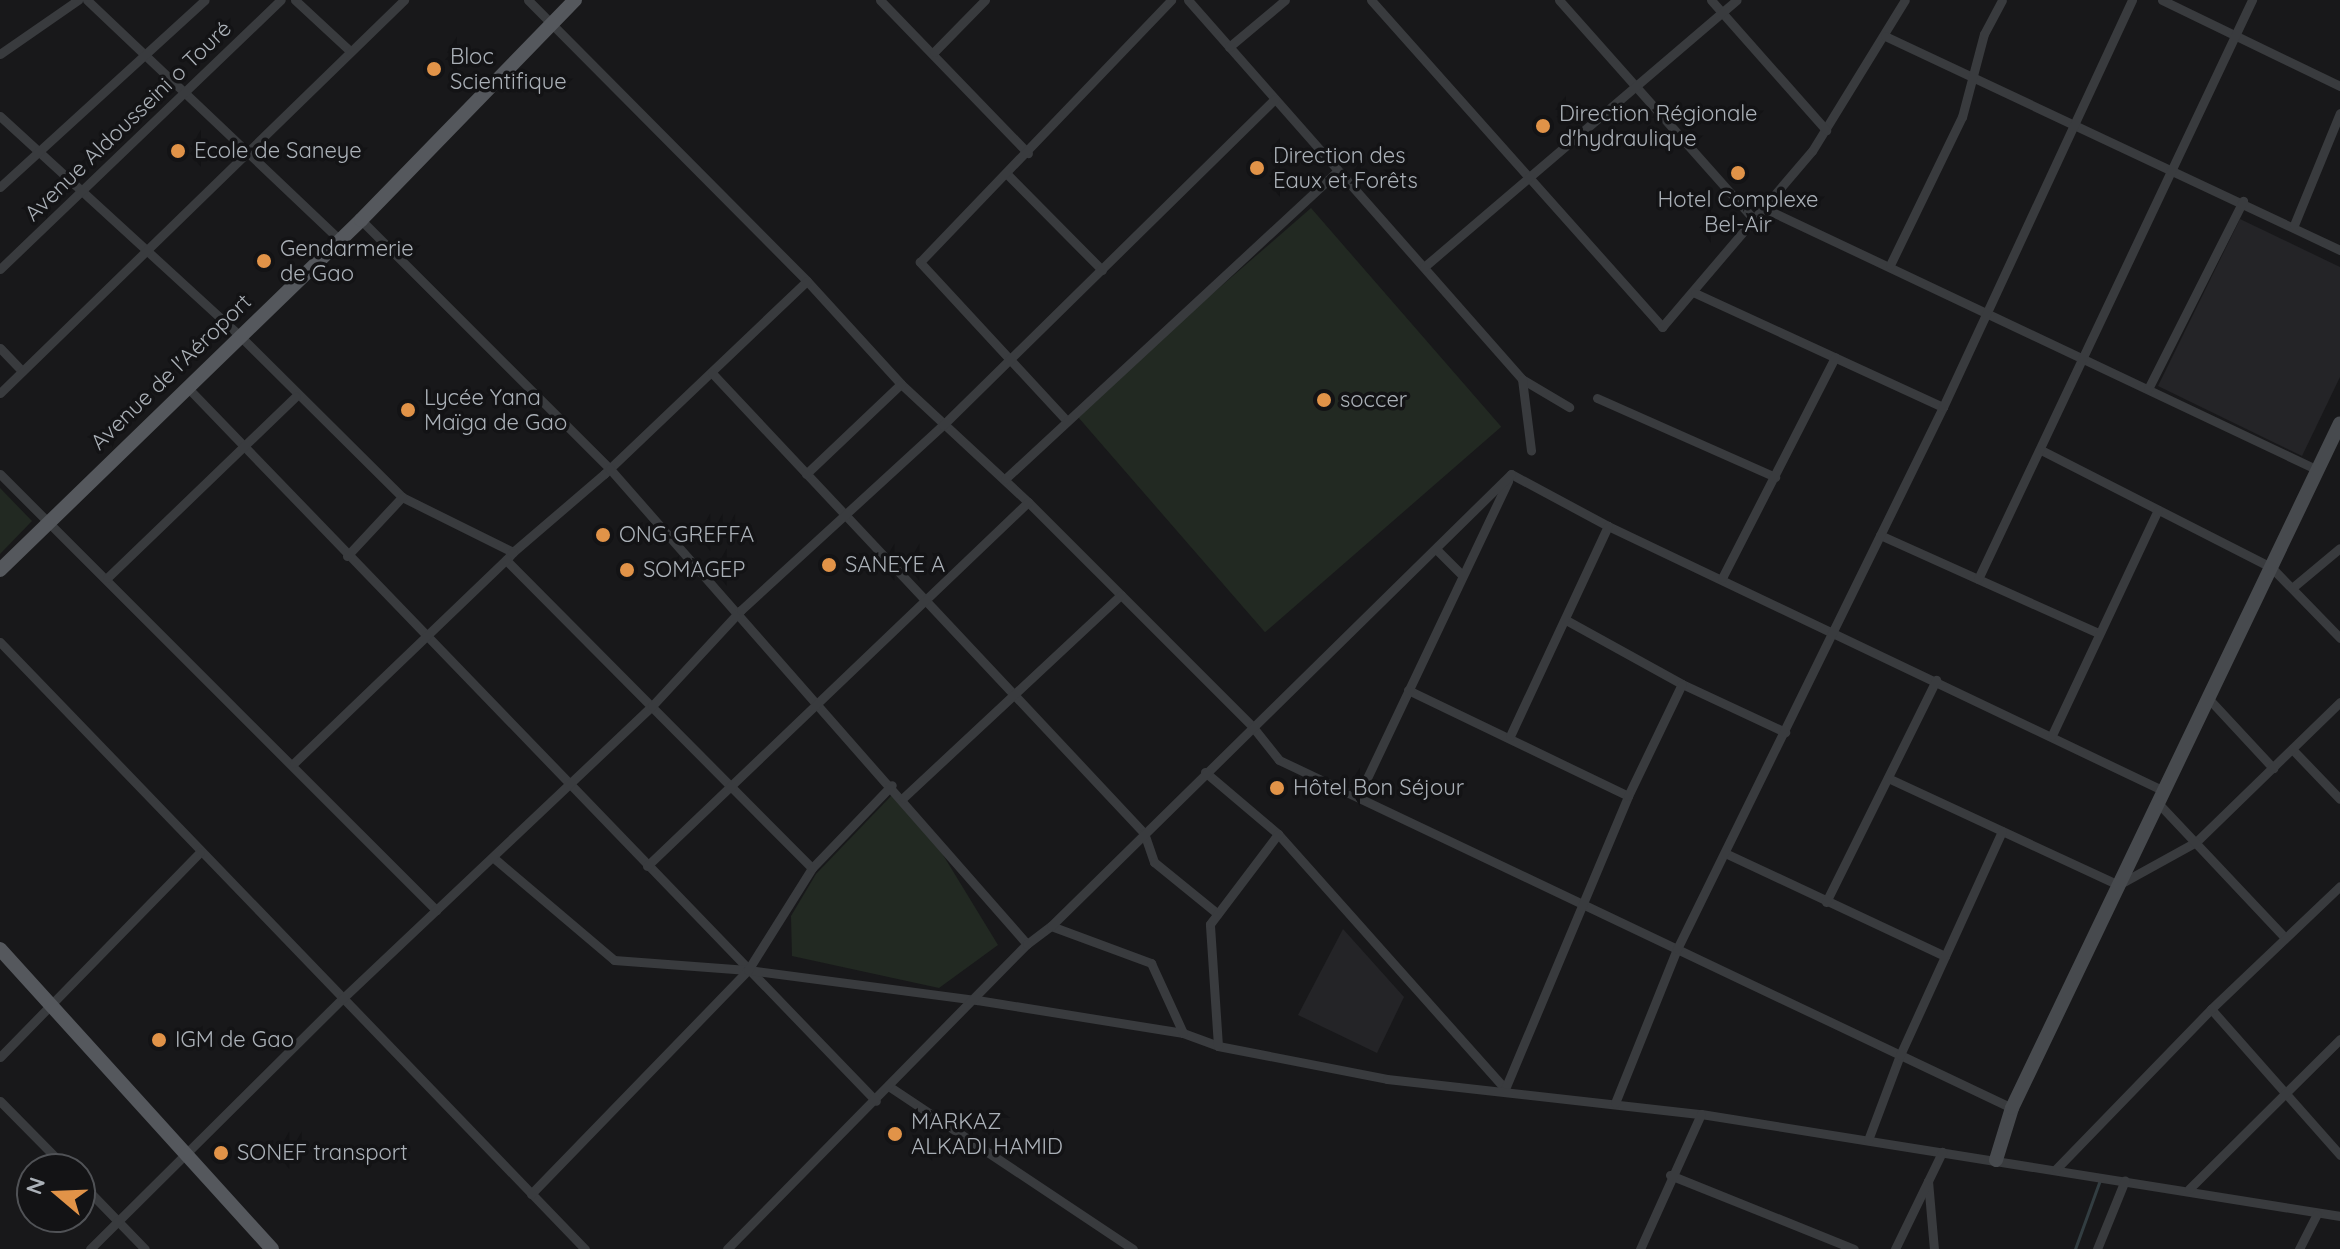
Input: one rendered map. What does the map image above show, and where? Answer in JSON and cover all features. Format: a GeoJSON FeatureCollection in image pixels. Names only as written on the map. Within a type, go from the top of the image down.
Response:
{"type":"FeatureCollection","features":[{"type":"Feature","properties":{"kind":"main road","name":"Avenue de l'Aéroport"},"geometry":{"type":"LineString","coordinates":[[0,570],[361,220],[575,0]]}},
{"type":"Feature","properties":{"kind":"main road"},"geometry":{"type":"LineString","coordinates":[[0,949],[272,1249]]}},
{"type":"Feature","properties":{"kind":"street"},"geometry":{"type":"LineString","coordinates":[[0,54],[78,0]]}},
{"type":"Feature","properties":{"kind":"street"},"geometry":{"type":"LineString","coordinates":[[87,0],[340,240]]}},
{"type":"Feature","properties":{"kind":"street"},"geometry":{"type":"LineString","coordinates":[[0,187],[205,0]]}},
{"type":"Feature","properties":{"kind":"street","name":"Avenue Aldousseini o Touré"},"geometry":{"type":"LineString","coordinates":[[0,269],[281,0]]}},
{"type":"Feature","properties":{"kind":"street"},"geometry":{"type":"LineString","coordinates":[[295,0],[350,51]]}},
{"type":"Feature","properties":{"kind":"street"},"geometry":{"type":"LineString","coordinates":[[0,393],[404,0]]}},
{"type":"Feature","properties":{"kind":"street"},"geometry":{"type":"LineString","coordinates":[[528,0],[553,21],[807,281],[901,384],[1005,479],[1252,726],[1279,760],[2012,1108]]}},
{"type":"Feature","properties":{"kind":"street"},"geometry":{"type":"LineString","coordinates":[[880,0],[934,52],[1028,153]]}},
{"type":"Feature","properties":{"kind":"street"},"geometry":{"type":"LineString","coordinates":[[934,52],[985,0]]}},
{"type":"Feature","properties":{"kind":"street"},"geometry":{"type":"LineString","coordinates":[[1067,421],[920,262],[1028,153],[1171,0]]}},
{"type":"Feature","properties":{"kind":"street"},"geometry":{"type":"LineString","coordinates":[[1188,0],[1522,379],[1569,407]]}},
{"type":"Feature","properties":{"kind":"street"},"geometry":{"type":"LineString","coordinates":[[1229,47],[1285,0]]}},
{"type":"Feature","properties":{"kind":"street"},"geometry":{"type":"LineString","coordinates":[[1371,0],[1662,327],[1766,209],[1826,130],[1905,0]]}},
{"type":"Feature","properties":{"kind":"street"},"geometry":{"type":"LineString","coordinates":[[1559,0],[1755,221]]}},
{"type":"Feature","properties":{"kind":"street"},"geometry":{"type":"LineString","coordinates":[[1711,0],[1826,130]]}},
{"type":"Feature","properties":{"kind":"street"},"geometry":{"type":"LineString","coordinates":[[1424,267],[1737,0]]}},
{"type":"Feature","properties":{"kind":"street"},"geometry":{"type":"LineString","coordinates":[[1890,265],[1962,117],[1988,24],[2002,0]]}},
{"type":"Feature","properties":{"kind":"street"},"geometry":{"type":"LineString","coordinates":[[1615,1103],[1677,949],[1943,407],[2132,0]]}},
{"type":"Feature","properties":{"kind":"street"},"geometry":{"type":"LineString","coordinates":[[2162,0],[2340,86]]}},
{"type":"Feature","properties":{"kind":"street"},"geometry":{"type":"LineString","coordinates":[[1978,579],[2172,175],[2252,0]]}},
{"type":"Feature","properties":{"kind":"street"},"geometry":{"type":"LineString","coordinates":[[1885,36],[1973,75],[2172,175],[2243,201],[2340,250]]}},
{"type":"Feature","properties":{"kind":"street"},"geometry":{"type":"LineString","coordinates":[[90,1249],[342,999],[495,859],[652,706],[737,615],[943,425],[1275,99]]}},
{"type":"Feature","properties":{"kind":"street"},"geometry":{"type":"LineString","coordinates":[[2294,225],[2340,113]]}},
{"type":"Feature","properties":{"kind":"street"},"geometry":{"type":"LineString","coordinates":[[0,116],[240,336],[296,396],[402,497],[509,556],[812,868]]}},
{"type":"Feature","properties":{"kind":"street"},"geometry":{"type":"LineString","coordinates":[[1005,479],[1337,172]]}},
{"type":"Feature","properties":{"kind":"street"},"geometry":{"type":"LineString","coordinates":[[1007,174],[1102,270]]}},
{"type":"Feature","properties":{"kind":"street"},"geometry":{"type":"LineString","coordinates":[[2148,389],[2243,201]]}},
{"type":"Feature","properties":{"kind":"street"},"geometry":{"type":"LineString","coordinates":[[1766,209],[2318,470]]}},
{"type":"Feature","properties":{"kind":"street"},"geometry":{"type":"LineString","coordinates":[[361,220],[610,469],[812,705],[892,785],[1027,944]]}},
{"type":"Feature","properties":{"kind":"street"},"geometry":{"type":"LineString","coordinates":[[294,763],[509,556],[610,469],[807,281]]}},
{"type":"Feature","properties":{"kind":"street"},"geometry":{"type":"LineString","coordinates":[[1695,293],[1943,407]]}},
{"type":"Feature","properties":{"kind":"street"},"geometry":{"type":"LineString","coordinates":[[0,348],[22,371]]}},
{"type":"Feature","properties":{"kind":"street"},"geometry":{"type":"LineString","coordinates":[[1722,578],[1835,357]]}},
{"type":"Feature","properties":{"kind":"street"},"geometry":{"type":"LineString","coordinates":[[712,373],[1144,833],[1154,862],[1218,914]]}},
{"type":"Feature","properties":{"kind":"street"},"geometry":{"type":"LineString","coordinates":[[1522,379],[1531,450]]}},
{"type":"Feature","properties":{"kind":"street"},"geometry":{"type":"LineString","coordinates":[[806,474],[901,384]]}},
{"type":"Feature","properties":{"kind":"street"},"geometry":{"type":"LineString","coordinates":[[187,387],[241,449],[876,1101]]}},
{"type":"Feature","properties":{"kind":"street"},"geometry":{"type":"LineString","coordinates":[[107,578],[296,396]]}},
{"type":"Feature","properties":{"kind":"street"},"geometry":{"type":"LineString","coordinates":[[1597,398],[1775,477]]}},
{"type":"Feature","properties":{"kind":"street"},"geometry":{"type":"LineString","coordinates":[[1996,1160],[2012,1108],[2340,423]]}},
{"type":"Feature","properties":{"kind":"street"},"geometry":{"type":"LineString","coordinates":[[2041,450],[2271,567],[2340,638]]}},
{"type":"Feature","properties":{"kind":"street"},"geometry":{"type":"LineString","coordinates":[[0,474],[294,763],[436,910]]}},
{"type":"Feature","properties":{"kind":"street"},"geometry":{"type":"LineString","coordinates":[[1511,474],[1608,526],[2052,735],[2161,797],[2196,842],[2285,938]]}},
{"type":"Feature","properties":{"kind":"street"},"geometry":{"type":"LineString","coordinates":[[727,1249],[977,1000],[1027,944],[1051,926],[1511,474]]}},
{"type":"Feature","properties":{"kind":"street"},"geometry":{"type":"LineString","coordinates":[[1358,797],[1511,474]]}},
{"type":"Feature","properties":{"kind":"street"},"geometry":{"type":"LineString","coordinates":[[347,556],[402,497]]}},
{"type":"Feature","properties":{"kind":"street"},"geometry":{"type":"LineString","coordinates":[[647,866],[812,705],[1028,502]]}},
{"type":"Feature","properties":{"kind":"street"},"geometry":{"type":"LineString","coordinates":[[2052,735],[2158,510]]}},
{"type":"Feature","properties":{"kind":"street"},"geometry":{"type":"LineString","coordinates":[[1510,736],[1608,526]]}},
{"type":"Feature","properties":{"kind":"street"},"geometry":{"type":"LineString","coordinates":[[1880,535],[2098,633]]}},
{"type":"Feature","properties":{"kind":"street"},"geometry":{"type":"LineString","coordinates":[[2292,588],[2340,548]]}},
{"type":"Feature","properties":{"kind":"street"},"geometry":{"type":"LineString","coordinates":[[1437,550],[1462,575]]}},
{"type":"Feature","properties":{"kind":"street"},"geometry":{"type":"LineString","coordinates":[[903,798],[1121,595]]}},
{"type":"Feature","properties":{"kind":"street"},"geometry":{"type":"LineString","coordinates":[[1566,620],[1682,684],[1785,732]]}},
{"type":"Feature","properties":{"kind":"street"},"geometry":{"type":"LineString","coordinates":[[0,642],[585,1249]]}},
{"type":"Feature","properties":{"kind":"street"},"geometry":{"type":"LineString","coordinates":[[1826,902],[1936,680]]}},
{"type":"Feature","properties":{"kind":"street"},"geometry":{"type":"LineString","coordinates":[[1505,1089],[1628,796],[1682,684]]}},
{"type":"Feature","properties":{"kind":"street"},"geometry":{"type":"LineString","coordinates":[[1408,690],[1510,736],[1628,796]]}},
{"type":"Feature","properties":{"kind":"street"},"geometry":{"type":"LineString","coordinates":[[2208,698],[2273,768]]}},
{"type":"Feature","properties":{"kind":"street"},"geometry":{"type":"LineString","coordinates":[[2118,885],[2196,842],[2340,702]]}},
{"type":"Feature","properties":{"kind":"street"},"geometry":{"type":"LineString","coordinates":[[2292,749],[2340,799]]}},
{"type":"Feature","properties":{"kind":"street"},"geometry":{"type":"LineString","coordinates":[[1205,772],[1278,834],[1505,1089]]}},
{"type":"Feature","properties":{"kind":"street"},"geometry":{"type":"LineString","coordinates":[[1888,778],[2118,885]]}},
{"type":"Feature","properties":{"kind":"street"},"geometry":{"type":"LineString","coordinates":[[531,1194],[748,970],[812,868],[892,785]]}},
{"type":"Feature","properties":{"kind":"street"},"geometry":{"type":"LineString","coordinates":[[1868,1140],[1900,1055],[2002,831]]}},
{"type":"Feature","properties":{"kind":"street"},"geometry":{"type":"LineString","coordinates":[[1218,1046],[1210,924],[1278,834]]}},
{"type":"Feature","properties":{"kind":"street"},"geometry":{"type":"LineString","coordinates":[[0,1057],[200,852]]}},
{"type":"Feature","properties":{"kind":"street"},"geometry":{"type":"LineString","coordinates":[[1725,853],[1945,956]]}},
{"type":"Feature","properties":{"kind":"street"},"geometry":{"type":"LineString","coordinates":[[495,859],[614,960],[748,970],[977,1000],[1183,1033],[1218,1046],[1387,1079],[1505,1089],[1701,1114],[2189,1189],[2340,1216]]}},
{"type":"Feature","properties":{"kind":"street"},"geometry":{"type":"LineString","coordinates":[[2056,1169],[2211,1009],[2340,886]]}},
{"type":"Feature","properties":{"kind":"street"},"geometry":{"type":"LineString","coordinates":[[1051,926],[1151,963],[1183,1033]]}},
{"type":"Feature","properties":{"kind":"street"},"geometry":{"type":"LineString","coordinates":[[2211,1009],[2340,1155]]}},
{"type":"Feature","properties":{"kind":"street"},"geometry":{"type":"LineString","coordinates":[[2189,1189],[2340,1039]]}},
{"type":"Feature","properties":{"kind":"street"},"geometry":{"type":"LineString","coordinates":[[890,1087],[1133,1249]]}},
{"type":"Feature","properties":{"kind":"street"},"geometry":{"type":"LineString","coordinates":[[0,1101],[51,1153]]}},
{"type":"Feature","properties":{"kind":"street"},"geometry":{"type":"LineString","coordinates":[[1640,1249],[1670,1175],[1701,1114]]}},
{"type":"Feature","properties":{"kind":"street"},"geometry":{"type":"LineString","coordinates":[[1895,1249],[1942,1152]]}},
{"type":"Feature","properties":{"kind":"street"},"geometry":{"type":"LineString","coordinates":[[1670,1175],[1854,1249]]}},
{"type":"Feature","properties":{"kind":"street"},"geometry":{"type":"LineString","coordinates":[[1928,1178],[1934,1249]]}},
{"type":"Feature","properties":{"kind":"street"},"geometry":{"type":"LineString","coordinates":[[2097,1249],[2125,1180]]}},
{"type":"Feature","properties":{"kind":"street"},"geometry":{"type":"LineString","coordinates":[[96,1198],[145,1249]]}},
{"type":"Feature","properties":{"kind":"street"},"geometry":{"type":"LineString","coordinates":[[2299,1249],[2317,1214]]}},
{"type":"Feature","properties":{"kind":"shaded area"},"geometry":{"type":"Polygon","coordinates":[[[1311,208],[1501,427],[1265,632],[1075,413],[1311,208]]]}},
{"type":"Feature","properties":{"kind":"shaded area"},"geometry":{"type":"Polygon","coordinates":[[[2240,219],[2340,267],[2340,377],[2302,456],[2158,386],[2240,219]]]}},
{"type":"Feature","properties":{"kind":"shaded area"},"geometry":{"type":"Polygon","coordinates":[[[0,488],[32,521],[0,554],[0,488]]]}},
{"type":"Feature","properties":{"kind":"shaded area"},"geometry":{"type":"Polygon","coordinates":[[[892,795],[940,850],[998,945],[939,988],[792,956],[791,916],[816,874],[892,795]]]}},
{"type":"Feature","properties":{"kind":"shaded area"},"geometry":{"type":"Polygon","coordinates":[[[1343,929],[1404,997],[1377,1053],[1298,1015],[1343,929]]]}},
{"type":"Feature","properties":{"kind":"waterway"},"geometry":{"type":"LineString","coordinates":[[2075,1249],[2100,1180]]}},
{"type":"Feature","properties":{"kind":"place","name":"Bloc Scientifique"},"geometry":{"type":"Point","coordinates":[434,69]}},
{"type":"Feature","properties":{"kind":"place","name":"Direction Régionale d'hydraulique"},"geometry":{"type":"Point","coordinates":[1543,126]}},
{"type":"Feature","properties":{"kind":"place","name":"Ecole de Saneye"},"geometry":{"type":"Point","coordinates":[178,151]}},
{"type":"Feature","properties":{"kind":"place","name":"Direction des Eaux et Forêts"},"geometry":{"type":"Point","coordinates":[1257,168]}},
{"type":"Feature","properties":{"kind":"place","name":"Hotel Complexe Bel-Air"},"geometry":{"type":"Point","coordinates":[1738,173]}},
{"type":"Feature","properties":{"kind":"place","name":"Gendarmerie de Gao"},"geometry":{"type":"Point","coordinates":[264,261]}},
{"type":"Feature","properties":{"kind":"place","name":"soccer"},"geometry":{"type":"Point","coordinates":[1324,400]}},
{"type":"Feature","properties":{"kind":"place","name":"Lycée Yana Maïga de Gao"},"geometry":{"type":"Point","coordinates":[408,410]}},
{"type":"Feature","properties":{"kind":"place","name":"ONG GREFFA"},"geometry":{"type":"Point","coordinates":[603,535]}},
{"type":"Feature","properties":{"kind":"place","name":"SANEYE A"},"geometry":{"type":"Point","coordinates":[829,565]}},
{"type":"Feature","properties":{"kind":"place","name":"SOMAGEP"},"geometry":{"type":"Point","coordinates":[627,570]}},
{"type":"Feature","properties":{"kind":"place","name":"Hôtel Bon Séjour"},"geometry":{"type":"Point","coordinates":[1277,788]}},
{"type":"Feature","properties":{"kind":"place","name":"IGM de Gao"},"geometry":{"type":"Point","coordinates":[159,1040]}},
{"type":"Feature","properties":{"kind":"place","name":"MARKAZ ALKADI HAMID"},"geometry":{"type":"Point","coordinates":[895,1134]}},
{"type":"Feature","properties":{"kind":"place","name":"SONEF transport"},"geometry":{"type":"Point","coordinates":[221,1153]}}]}
